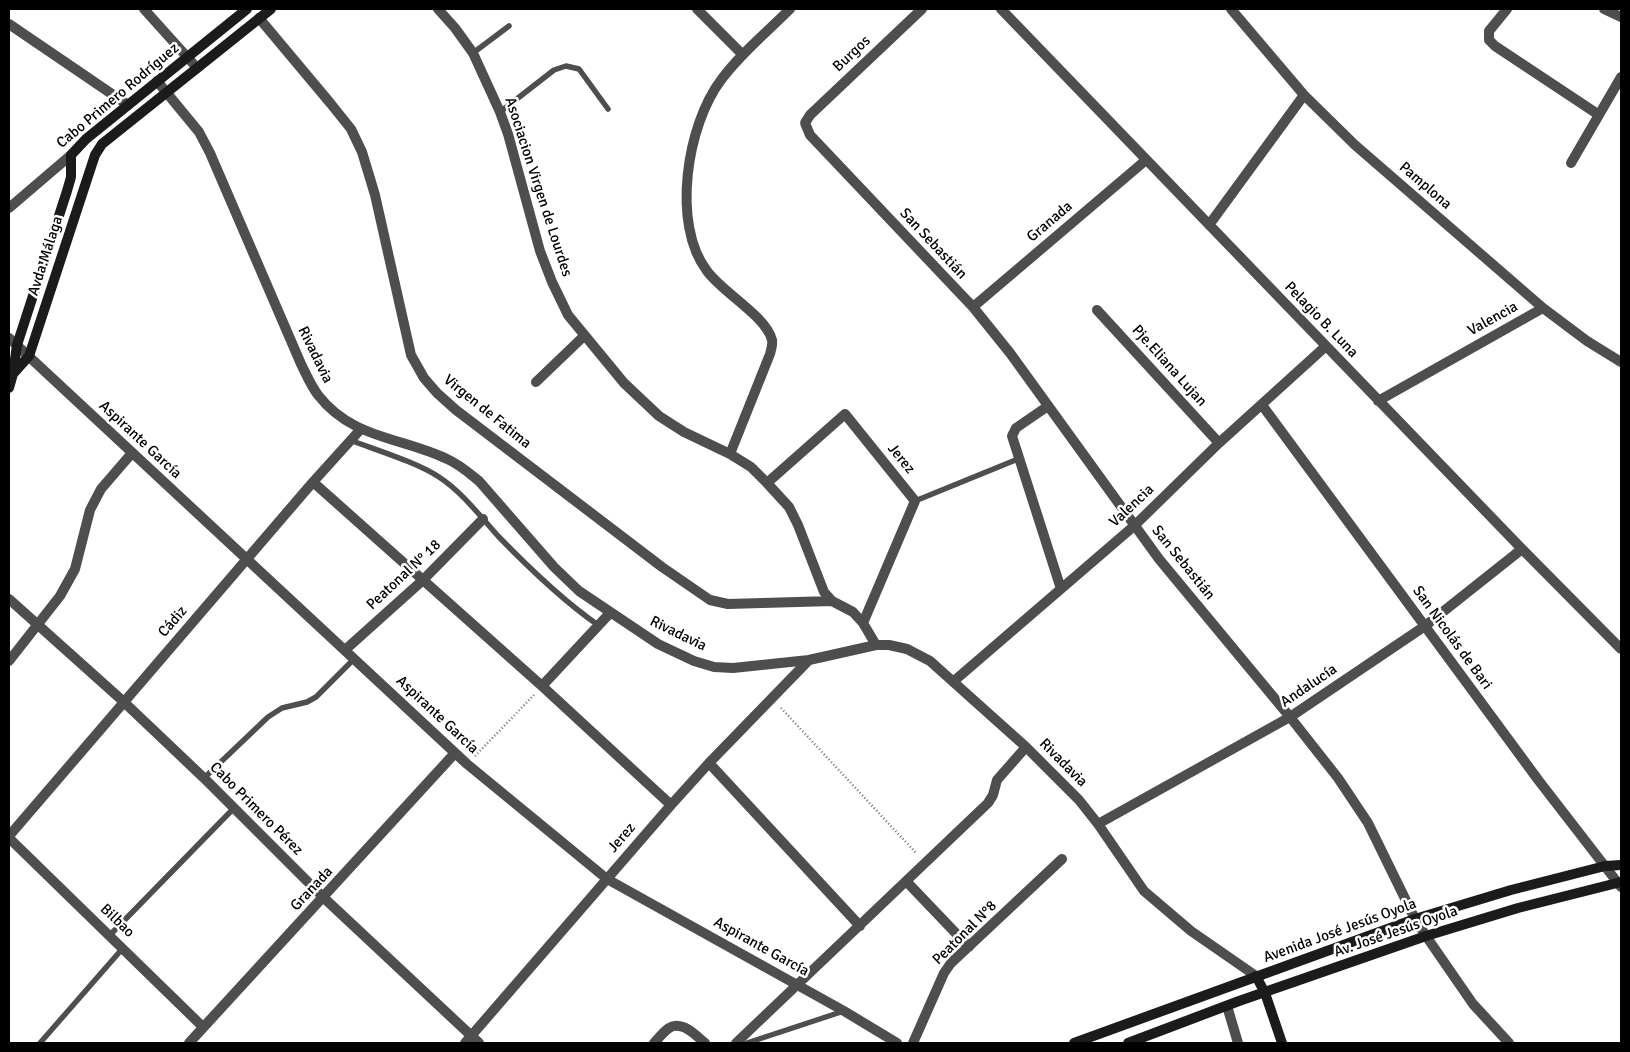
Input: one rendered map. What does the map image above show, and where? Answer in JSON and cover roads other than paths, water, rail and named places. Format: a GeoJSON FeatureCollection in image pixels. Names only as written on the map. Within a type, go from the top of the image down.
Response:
{"type":"FeatureCollection","features":[{"type":"Feature","properties":{"kind":"street"},"geometry":{"type":"LineString","coordinates":[[144,9],[196,68]]}},
{"type":"Feature","properties":{"kind":"street","name":"Cabo Primero Rodríguez"},"geometry":{"type":"LineString","coordinates":[[9,208],[71,155],[86,139],[247,9]]}},
{"type":"Feature","properties":{"kind":"street","name":"Cabo Primero Rodríguez"},"geometry":{"type":"LineString","coordinates":[[102,144],[271,9]]}},
{"type":"Feature","properties":{"kind":"street","name":"Asociacion Virgen de Lourdes"},"geometry":{"type":"LineString","coordinates":[[438,9],[455,28],[472,53],[500,112],[508,134],[540,251],[568,315],[624,383],[659,416],[684,432],[730,454],[751,467],[767,483],[789,507],[824,592],[832,601]]}},
{"type":"Feature","properties":{"kind":"street"},"geometry":{"type":"LineString","coordinates":[[697,9],[743,55]]}},
{"type":"Feature","properties":{"kind":"street"},"geometry":{"type":"LineString","coordinates":[[730,454],[770,354],[773,342],[768,330],[758,319],[724,290],[706,271],[696,252],[689,228],[688,169],[705,105],[720,80],[790,9]]}},
{"type":"Feature","properties":{"kind":"street","name":"Burgos"},"geometry":{"type":"LineString","coordinates":[[805,123],[810,115],[922,9]]}},
{"type":"Feature","properties":{"kind":"street","name":"Pelagio B. Luna"},"geometry":{"type":"LineString","coordinates":[[1001,9],[1378,401],[1621,649]]}},
{"type":"Feature","properties":{"kind":"street","name":"Pamplona"},"geometry":{"type":"LineString","coordinates":[[1231,9],[1304,96],[1354,145],[1543,308],[1587,341],[1621,362]]}},
{"type":"Feature","properties":{"kind":"street"},"geometry":{"type":"LineString","coordinates":[[1507,9],[1489,31],[1489,40],[1495,46],[1599,115]]}},
{"type":"Feature","properties":{"kind":"street"},"geometry":{"type":"LineString","coordinates":[[1604,9],[1621,17]]}},
{"type":"Feature","properties":{"kind":"street","name":"Virgen de Fatima"},"geometry":{"type":"LineString","coordinates":[[259,18],[332,104],[351,129],[362,152],[375,195],[411,355],[424,378],[437,393],[456,410],[662,567],[710,600],[728,604],[832,601]]}},
{"type":"Feature","properties":{"kind":"street"},"geometry":{"type":"LineString","coordinates":[[9,24],[128,105]]}},
{"type":"Feature","properties":{"kind":"street"},"geometry":{"type":"LineString","coordinates":[[1571,163],[1621,77]]}},
{"type":"Feature","properties":{"kind":"street","name":"Rivadavia"},"geometry":{"type":"LineString","coordinates":[[157,81],[199,132],[210,153],[301,364],[317,394],[335,413],[360,430],[432,452],[466,470],[479,481],[554,567],[579,591],[658,644],[694,661],[714,667],[733,668],[809,660],[876,645],[889,645],[907,649],[930,661],[1026,747],[1079,800],[1098,824],[1144,891],[1191,931],[1256,976],[1266,993],[1282,1043]]}},
{"type":"Feature","properties":{"kind":"street"},"geometry":{"type":"LineString","coordinates":[[1208,225],[1304,96]]}},
{"type":"Feature","properties":{"kind":"street","name":"San Sebastián"},"geometry":{"type":"LineString","coordinates":[[805,123],[810,135],[973,307],[1010,353],[1134,526],[1338,778],[1368,823],[1415,919],[1473,1004],[1509,1043]]}},
{"type":"Feature","properties":{"kind":"street","name":"Avda.Málaga"},"geometry":{"type":"LineString","coordinates":[[13,374],[29,356],[95,155],[102,144]]}},
{"type":"Feature","properties":{"kind":"street","name":"Avda.Málaga"},"geometry":{"type":"LineString","coordinates":[[9,388],[13,374],[13,341],[67,191],[71,176],[71,155]]}},
{"type":"Feature","properties":{"kind":"street","name":"Granada"},"geometry":{"type":"LineString","coordinates":[[973,307],[1146,160]]}},
{"type":"Feature","properties":{"kind":"street","name":"Valencia"},"geometry":{"type":"LineString","coordinates":[[1378,401],[1543,308]]}},
{"type":"Feature","properties":{"kind":"street","name":"Pje.Eliana Lujan"},"geometry":{"type":"LineString","coordinates":[[1097,310],[1219,443]]}},
{"type":"Feature","properties":{"kind":"street"},"geometry":{"type":"LineString","coordinates":[[536,382],[584,336]]}},
{"type":"Feature","properties":{"kind":"street","name":"Aspirante García"},"geometry":{"type":"LineString","coordinates":[[13,341],[132,454],[467,764],[607,879],[844,1011],[897,1043]]}},
{"type":"Feature","properties":{"kind":"street","name":"Valencia"},"geometry":{"type":"LineString","coordinates":[[954,681],[1134,526],[1219,443],[1326,346]]}},
{"type":"Feature","properties":{"kind":"street","name":"San Nicolás de Bari"},"geometry":{"type":"LineString","coordinates":[[1262,405],[1539,781],[1620,884]]}},
{"type":"Feature","properties":{"kind":"street"},"geometry":{"type":"LineString","coordinates":[[1048,406],[1016,428],[1012,436],[1061,589]]}},
{"type":"Feature","properties":{"kind":"street","name":"Jerez"},"geometry":{"type":"LineString","coordinates":[[767,483],[845,414],[915,500]]}},
{"type":"Feature","properties":{"kind":"street","name":"Cádiz"},"geometry":{"type":"LineString","coordinates":[[9,837],[313,482],[360,430]]}},
{"type":"Feature","properties":{"kind":"street"},"geometry":{"type":"LineString","coordinates":[[9,661],[60,596],[75,569],[90,510],[101,489],[132,454]]}},
{"type":"Feature","properties":{"kind":"street"},"geometry":{"type":"LineString","coordinates":[[313,482],[542,686],[671,805]]}},
{"type":"Feature","properties":{"kind":"street"},"geometry":{"type":"LineString","coordinates":[[862,623],[915,500]]}},
{"type":"Feature","properties":{"kind":"street","name":"Peatonal N° 18"},"geometry":{"type":"LineString","coordinates":[[345,650],[423,580],[483,520]]}},
{"type":"Feature","properties":{"kind":"street","name":"Andalucía"},"geometry":{"type":"LineString","coordinates":[[1098,824],[1290,717],[1425,626],[1522,549]]}},
{"type":"Feature","properties":{"kind":"street","name":"Cabo Primero Pérez"},"geometry":{"type":"LineString","coordinates":[[9,599],[124,702],[204,778],[324,898],[472,1041]]}},
{"type":"Feature","properties":{"kind":"street"},"geometry":{"type":"LineString","coordinates":[[832,601],[853,612],[876,645]]}},
{"type":"Feature","properties":{"kind":"street"},"geometry":{"type":"LineString","coordinates":[[542,686],[610,613]]}},
{"type":"Feature","properties":{"kind":"street","name":"Jerez"},"geometry":{"type":"LineString","coordinates":[[472,1041],[607,879],[709,762],[809,660]]}},
{"type":"Feature","properties":{"kind":"street"},"geometry":{"type":"LineString","coordinates":[[736,1043],[988,803],[993,795],[997,780],[1026,747]]}},
{"type":"Feature","properties":{"kind":"street","name":"Granada"},"geometry":{"type":"LineString","coordinates":[[189,1043],[456,754]]}},
{"type":"Feature","properties":{"kind":"street"},"geometry":{"type":"LineString","coordinates":[[709,762],[860,926]]}},
{"type":"Feature","properties":{"kind":"street","name":"Bilbao"},"geometry":{"type":"LineString","coordinates":[[9,837],[203,1027]]}},
{"type":"Feature","properties":{"kind":"street","name":"Peatonal N°8"},"geometry":{"type":"LineString","coordinates":[[913,1043],[944,973],[1062,859]]}},
{"type":"Feature","properties":{"kind":"street","name":"Avenida José Jesús Oyola"},"geometry":{"type":"LineString","coordinates":[[1074,1043],[1415,919],[1511,890],[1605,866],[1621,865]]}},
{"type":"Feature","properties":{"kind":"street"},"geometry":{"type":"LineString","coordinates":[[906,881],[969,947]]}},
{"type":"Feature","properties":{"kind":"street","name":"Av. José Jesús Oyola"},"geometry":{"type":"LineString","coordinates":[[1128,1043],[1426,936],[1518,908],[1620,884]]}},
{"type":"Feature","properties":{"kind":"street"},"geometry":{"type":"LineString","coordinates":[[1227,1006],[1238,1043]]}},
{"type":"Feature","properties":{"kind":"street"},"geometry":{"type":"LineString","coordinates":[[654,1043],[669,1028],[677,1026],[685,1027],[705,1043]]}},
{"type":"Feature","properties":{"kind":"lane"},"geometry":{"type":"LineString","coordinates":[[472,53],[510,26]]}},
{"type":"Feature","properties":{"kind":"lane"},"geometry":{"type":"LineString","coordinates":[[500,112],[554,70],[566,66],[579,69],[608,109]]}},
{"type":"Feature","properties":{"kind":"lane"},"geometry":{"type":"LineString","coordinates":[[350,440],[438,476],[455,490],[517,556],[580,612],[598,625]]}},
{"type":"Feature","properties":{"kind":"lane"},"geometry":{"type":"LineString","coordinates":[[915,500],[1018,459]]}},
{"type":"Feature","properties":{"kind":"lane"},"geometry":{"type":"LineString","coordinates":[[204,778],[268,717],[282,708],[307,702],[316,697],[354,659]]}},
{"type":"Feature","properties":{"kind":"lane"},"geometry":{"type":"LineString","coordinates":[[110,935],[234,808]]}},
{"type":"Feature","properties":{"kind":"lane"},"geometry":{"type":"LineString","coordinates":[[40,1043],[123,948]]}},
{"type":"Feature","properties":{"kind":"lane"},"geometry":{"type":"LineString","coordinates":[[747,1043],[844,1011]]}}]}
